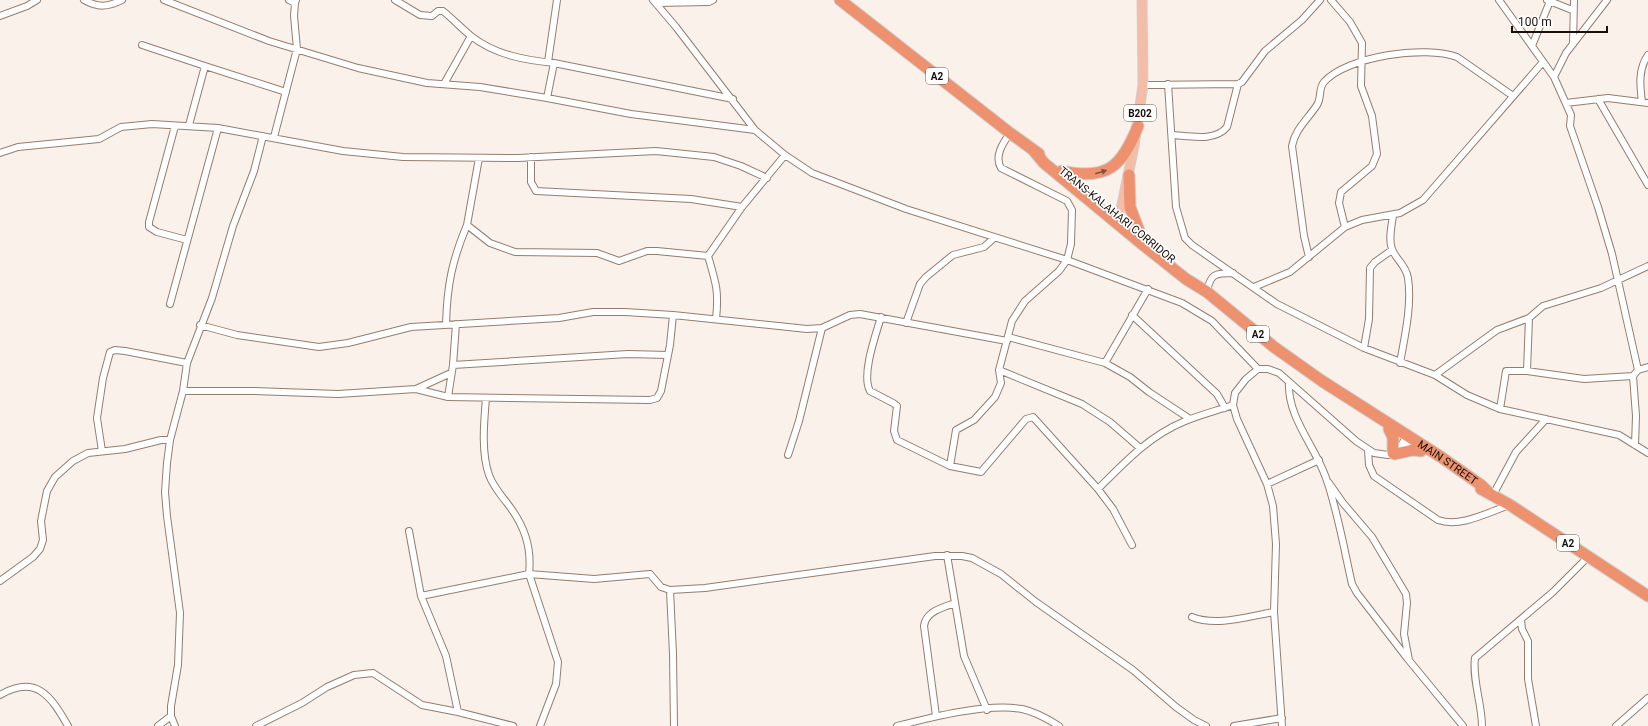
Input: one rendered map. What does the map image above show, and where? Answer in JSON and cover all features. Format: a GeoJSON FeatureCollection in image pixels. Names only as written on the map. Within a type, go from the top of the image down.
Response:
{"type":"FeatureCollection","features":[{"type":"Feature","properties":{"kind":"highway","name":"TRANS-KALAHARI CORRIDOR"},"geometry":{"type":"LineString","coordinates":[[840,0],[1010,133],[1034,151],[1048,159],[1186,279],[1207,292],[1274,347],[1408,439]]}},
{"type":"Feature","properties":{"kind":"highway"},"geometry":{"type":"LineString","coordinates":[[1062,171],[1083,175],[1097,173],[1108,169],[1121,159],[1126,152],[1138,126]]}},
{"type":"Feature","properties":{"kind":"highway","name":"TRANS-KALAHARI CORRIDOR"},"geometry":{"type":"LineString","coordinates":[[1034,151],[1044,163],[1190,274],[1196,284]]}},
{"type":"Feature","properties":{"kind":"highway"},"geometry":{"type":"LineString","coordinates":[[1129,175],[1130,207],[1141,236]]}},
{"type":"Feature","properties":{"kind":"highway","name":"TRANS-KALAHARI CORRIDOR"},"geometry":{"type":"LineString","coordinates":[[1322,381],[1345,400],[1389,429],[1408,439]]}},
{"type":"Feature","properties":{"kind":"highway"},"geometry":{"type":"LineString","coordinates":[[1389,429],[1393,437],[1392,454],[1413,450],[1421,451]]}},
{"type":"Feature","properties":{"kind":"highway","name":"MAIN STREET"},"geometry":{"type":"LineString","coordinates":[[1408,439],[1421,451],[1479,488],[1510,505],[1648,596]]}},
{"type":"Feature","properties":{"kind":"highway","name":"MAIN STREET"},"geometry":{"type":"LineString","coordinates":[[1408,439],[1481,485],[1490,494]]}},
{"type":"Feature","properties":{"kind":"main road","name":"B202"},"geometry":{"type":"LineString","coordinates":[[1119,221],[1138,126],[1143,85],[1142,0]]}},
{"type":"Feature","properties":{"kind":"street"},"geometry":{"type":"LineString","coordinates":[[0,16],[27,6],[37,0]]}},
{"type":"Feature","properties":{"kind":"street"},"geometry":{"type":"LineString","coordinates":[[84,0],[102,6],[108,6],[122,0]]}},
{"type":"Feature","properties":{"kind":"street"},"geometry":{"type":"LineString","coordinates":[[164,0],[269,41],[404,79],[427,83],[480,88],[547,98],[631,114],[755,130]]}},
{"type":"Feature","properties":{"kind":"street"},"geometry":{"type":"LineString","coordinates":[[394,0],[420,15],[432,16],[438,11],[443,11],[471,36],[501,52],[534,61],[551,63],[732,100]]}},
{"type":"Feature","properties":{"kind":"street"},"geometry":{"type":"LineString","coordinates":[[547,98],[557,0]]}},
{"type":"Feature","properties":{"kind":"street"},"geometry":{"type":"LineString","coordinates":[[654,1],[709,2],[713,0]]}},
{"type":"Feature","properties":{"kind":"street"},"geometry":{"type":"LineString","coordinates":[[1172,135],[1211,136],[1219,135],[1223,132],[1227,127],[1238,84],[1248,76],[1265,51],[1302,20],[1320,0]]}},
{"type":"Feature","properties":{"kind":"street"},"geometry":{"type":"LineString","coordinates":[[1331,0],[1357,31],[1362,43],[1363,62],[1361,86],[1372,116],[1377,154],[1372,166],[1341,192],[1340,203],[1345,227]]}},
{"type":"Feature","properties":{"kind":"street"},"geometry":{"type":"LineString","coordinates":[[1499,0],[1554,77],[1571,115],[1570,126],[1598,207],[1618,280],[1638,370]]}},
{"type":"Feature","properties":{"kind":"street"},"geometry":{"type":"LineString","coordinates":[[1573,44],[1572,10],[1574,0]]}},
{"type":"Feature","properties":{"kind":"street"},"geometry":{"type":"LineString","coordinates":[[1554,77],[1573,44],[1607,0]]}},
{"type":"Feature","properties":{"kind":"street"},"geometry":{"type":"LineString","coordinates":[[274,137],[297,49],[294,1]]}},
{"type":"Feature","properties":{"kind":"street"},"geometry":{"type":"LineString","coordinates":[[654,1],[755,130],[785,155],[812,173],[842,186],[994,238],[1067,260],[1148,289],[1182,303],[1212,321],[1258,369]]}},
{"type":"Feature","properties":{"kind":"street"},"geometry":{"type":"LineString","coordinates":[[1532,46],[1549,1],[1572,10]]}},
{"type":"Feature","properties":{"kind":"street"},"geometry":{"type":"LineString","coordinates":[[444,84],[471,36]]}},
{"type":"Feature","properties":{"kind":"street"},"geometry":{"type":"LineString","coordinates":[[142,45],[286,92]]}},
{"type":"Feature","properties":{"kind":"street"},"geometry":{"type":"LineString","coordinates":[[1309,257],[1304,236],[1292,154],[1293,139],[1318,104],[1320,89],[1323,83],[1342,69],[1363,62],[1412,51],[1449,54],[1457,57],[1513,96]]}},
{"type":"Feature","properties":{"kind":"street"},"geometry":{"type":"LineString","coordinates":[[1566,104],[1608,98],[1645,103],[1641,72],[1644,61],[1648,55]]}},
{"type":"Feature","properties":{"kind":"street"},"geometry":{"type":"LineString","coordinates":[[1254,287],[1290,272],[1345,227],[1362,220],[1392,215],[1408,210],[1429,195],[1450,168],[1543,62]]}},
{"type":"Feature","properties":{"kind":"street"},"geometry":{"type":"LineString","coordinates":[[189,126],[204,66]]}},
{"type":"Feature","properties":{"kind":"street"},"geometry":{"type":"LineString","coordinates":[[1168,84],[1172,135],[1172,176],[1176,207],[1185,238],[1277,304],[1364,348],[1400,363],[1435,375],[1467,395],[1500,409],[1619,435],[1648,453]]}},
{"type":"Feature","properties":{"kind":"street"},"geometry":{"type":"LineString","coordinates":[[1143,85],[1238,84]]}},
{"type":"Feature","properties":{"kind":"street"},"geometry":{"type":"LineString","coordinates":[[1598,100],[1648,185]]}},
{"type":"Feature","properties":{"kind":"street"},"geometry":{"type":"LineString","coordinates":[[0,153],[18,147],[99,139],[114,130],[130,125],[152,124],[218,128],[274,137],[343,151],[418,158],[531,158],[656,151],[714,157],[728,161],[767,178]]}},
{"type":"Feature","properties":{"kind":"street"},"geometry":{"type":"LineString","coordinates":[[175,126],[148,222],[149,227],[157,232],[187,240]]}},
{"type":"Feature","properties":{"kind":"street"},"geometry":{"type":"LineString","coordinates":[[170,304],[218,128]]}},
{"type":"Feature","properties":{"kind":"street"},"geometry":{"type":"LineString","coordinates":[[950,466],[956,430],[974,420],[995,397],[1001,384],[999,370],[1012,321],[1025,301],[1059,271],[1067,260],[1070,244],[1071,205],[1067,201],[1001,168],[998,158],[1002,145],[1010,133]]}},
{"type":"Feature","properties":{"kind":"street"},"geometry":{"type":"LineString","coordinates":[[175,726],[171,716],[178,665],[180,613],[165,492],[170,440],[183,391],[187,363],[200,325],[212,298],[233,226],[254,171],[263,136]]}},
{"type":"Feature","properties":{"kind":"street"},"geometry":{"type":"LineString","coordinates":[[708,256],[742,207],[785,155]]}},
{"type":"Feature","properties":{"kind":"street"},"geometry":{"type":"LineString","coordinates":[[446,324],[448,289],[453,261],[467,225],[479,158]]}},
{"type":"Feature","properties":{"kind":"street"},"geometry":{"type":"LineString","coordinates":[[531,158],[531,182],[536,191],[691,199],[742,207]]}},
{"type":"Feature","properties":{"kind":"street"},"geometry":{"type":"LineString","coordinates":[[1392,215],[1392,250],[1406,269],[1408,278],[1408,313],[1400,363]]}},
{"type":"Feature","properties":{"kind":"street"},"geometry":{"type":"LineString","coordinates":[[467,225],[490,243],[515,252],[597,253],[619,261],[647,251],[708,256]]}},
{"type":"Feature","properties":{"kind":"street"},"geometry":{"type":"LineString","coordinates":[[906,323],[920,284],[926,277],[953,255],[984,247],[994,238]]}},
{"type":"Feature","properties":{"kind":"street"},"geometry":{"type":"LineString","coordinates":[[1364,348],[1369,319],[1370,268],[1374,262],[1392,250]]}},
{"type":"Feature","properties":{"kind":"street"},"geometry":{"type":"LineString","coordinates":[[708,256],[717,283],[718,299],[716,319]]}},
{"type":"Feature","properties":{"kind":"street"},"geometry":{"type":"LineString","coordinates":[[1435,375],[1497,330],[1529,318],[1543,306],[1618,280],[1648,266]]}},
{"type":"Feature","properties":{"kind":"street"},"geometry":{"type":"LineString","coordinates":[[1207,292],[1209,282],[1213,276],[1217,274],[1233,273]]}},
{"type":"Feature","properties":{"kind":"street"},"geometry":{"type":"LineString","coordinates":[[1105,363],[1148,289]]}},
{"type":"Feature","properties":{"kind":"street"},"geometry":{"type":"LineString","coordinates":[[200,325],[237,335],[319,347],[348,343],[411,327],[559,318],[592,312],[625,312],[716,319],[784,328],[822,328],[850,315],[864,314],[906,323],[1007,339],[1105,363],[1130,377],[1149,392],[1190,419]]}},
{"type":"Feature","properties":{"kind":"street"},"geometry":{"type":"LineString","coordinates":[[1132,315],[1217,394],[1225,408]]}},
{"type":"Feature","properties":{"kind":"street"},"geometry":{"type":"LineString","coordinates":[[183,391],[254,391],[338,394],[416,389],[448,397],[653,399],[661,391],[668,355],[673,316]]}},
{"type":"Feature","properties":{"kind":"street"},"geometry":{"type":"LineString","coordinates":[[881,317],[872,346],[867,380],[870,391],[897,406],[894,431],[897,440],[950,466],[981,472],[1026,419],[1033,417],[1098,489],[1113,509],[1132,545]]}},
{"type":"Feature","properties":{"kind":"street"},"geometry":{"type":"LineString","coordinates":[[1527,371],[1529,318]]}},
{"type":"Feature","properties":{"kind":"street"},"geometry":{"type":"LineString","coordinates":[[448,397],[453,365],[456,324]]}},
{"type":"Feature","properties":{"kind":"street"},"geometry":{"type":"LineString","coordinates":[[788,455],[799,421],[822,328]]}},
{"type":"Feature","properties":{"kind":"street"},"geometry":{"type":"LineString","coordinates":[[102,451],[96,418],[102,378],[110,352],[115,350],[125,351],[187,363]]}},
{"type":"Feature","properties":{"kind":"street"},"geometry":{"type":"LineString","coordinates":[[453,365],[620,354],[668,355]]}},
{"type":"Feature","properties":{"kind":"street"},"geometry":{"type":"LineString","coordinates":[[1635,445],[1636,416],[1633,376],[1638,370],[1648,367]]}},
{"type":"Feature","properties":{"kind":"street"},"geometry":{"type":"LineString","coordinates":[[1282,726],[1274,612],[1276,544],[1273,506],[1267,484],[1237,419],[1233,405],[1235,392],[1246,379],[1258,369],[1268,369],[1279,373],[1368,450],[1392,454],[1408,439]]}},
{"type":"Feature","properties":{"kind":"street"},"geometry":{"type":"LineString","coordinates":[[999,370],[1082,404],[1110,422],[1140,448]]}},
{"type":"Feature","properties":{"kind":"street"},"geometry":{"type":"LineString","coordinates":[[1500,409],[1506,371],[1527,371],[1584,379],[1633,376]]}},
{"type":"Feature","properties":{"kind":"street"},"geometry":{"type":"LineString","coordinates":[[416,389],[451,373]]}},
{"type":"Feature","properties":{"kind":"street"},"geometry":{"type":"LineString","coordinates":[[1289,382],[1289,396],[1293,411],[1319,460],[1326,478],[1352,584],[1361,601],[1463,726]]}},
{"type":"Feature","properties":{"kind":"street"},"geometry":{"type":"LineString","coordinates":[[486,398],[485,441],[488,474],[499,493],[514,512],[526,536],[530,551],[529,574],[558,662],[556,684],[540,726]]}},
{"type":"Feature","properties":{"kind":"street"},"geometry":{"type":"LineString","coordinates":[[1098,489],[1140,448],[1166,431],[1190,419],[1233,405]]}},
{"type":"Feature","properties":{"kind":"street"},"geometry":{"type":"LineString","coordinates":[[1490,494],[1516,452],[1546,419]]}},
{"type":"Feature","properties":{"kind":"street"},"geometry":{"type":"LineString","coordinates":[[0,581],[33,557],[40,549],[43,540],[42,521],[47,491],[55,477],[73,461],[82,456],[102,451],[126,449],[161,440],[170,440]]}},
{"type":"Feature","properties":{"kind":"street"},"geometry":{"type":"LineString","coordinates":[[1368,450],[1369,465],[1374,476],[1443,522],[1457,523],[1510,505]]}},
{"type":"Feature","properties":{"kind":"street"},"geometry":{"type":"LineString","coordinates":[[1267,484],[1319,460]]}},
{"type":"Feature","properties":{"kind":"street"},"geometry":{"type":"LineString","coordinates":[[1326,478],[1348,509],[1372,537],[1406,594],[1408,603],[1404,634],[1410,661]]}},
{"type":"Feature","properties":{"kind":"street"},"geometry":{"type":"LineString","coordinates":[[409,531],[421,596],[446,656],[458,712]]}},
{"type":"Feature","properties":{"kind":"street"},"geometry":{"type":"LineString","coordinates":[[421,596],[529,574],[594,579],[650,574],[661,588],[670,590],[700,589],[882,562],[947,555],[972,558],[1000,574],[1036,602],[1133,670],[1176,707],[1194,720],[1206,726]]}},
{"type":"Feature","properties":{"kind":"street"},"geometry":{"type":"LineString","coordinates":[[947,555],[964,656],[987,710]]}},
{"type":"Feature","properties":{"kind":"street"},"geometry":{"type":"LineString","coordinates":[[1482,726],[1481,704],[1475,670],[1475,658],[1553,592],[1589,556]]}},
{"type":"Feature","properties":{"kind":"street"},"geometry":{"type":"LineString","coordinates":[[670,590],[674,726]]}},
{"type":"Feature","properties":{"kind":"street"},"geometry":{"type":"LineString","coordinates":[[936,716],[924,626],[925,619],[930,614],[954,603]]}},
{"type":"Feature","properties":{"kind":"street"},"geometry":{"type":"LineString","coordinates":[[1192,617],[1206,620],[1226,620],[1274,612]]}},
{"type":"Feature","properties":{"kind":"street"},"geometry":{"type":"LineString","coordinates":[[1521,620],[1522,629],[1528,641],[1528,678],[1536,726]]}},
{"type":"Feature","properties":{"kind":"street"},"geometry":{"type":"LineString","coordinates":[[256,726],[302,703],[327,687],[354,675],[373,673],[422,705],[458,712],[513,726]]}},
{"type":"Feature","properties":{"kind":"street"},"geometry":{"type":"LineString","coordinates":[[0,695],[12,688],[22,686],[42,691],[48,696],[68,726]]}},
{"type":"Feature","properties":{"kind":"street"},"geometry":{"type":"LineString","coordinates":[[1617,725],[1648,698]]}},
{"type":"Feature","properties":{"kind":"street"},"geometry":{"type":"LineString","coordinates":[[897,726],[936,716],[987,710],[1023,710],[1047,718],[1059,726]]}},
{"type":"Feature","properties":{"kind":"street"},"geometry":{"type":"LineString","coordinates":[[158,726],[171,716]]}},
{"type":"Feature","properties":{"kind":"street"},"geometry":{"type":"LineString","coordinates":[[1234,726],[1282,718]]}}]}
